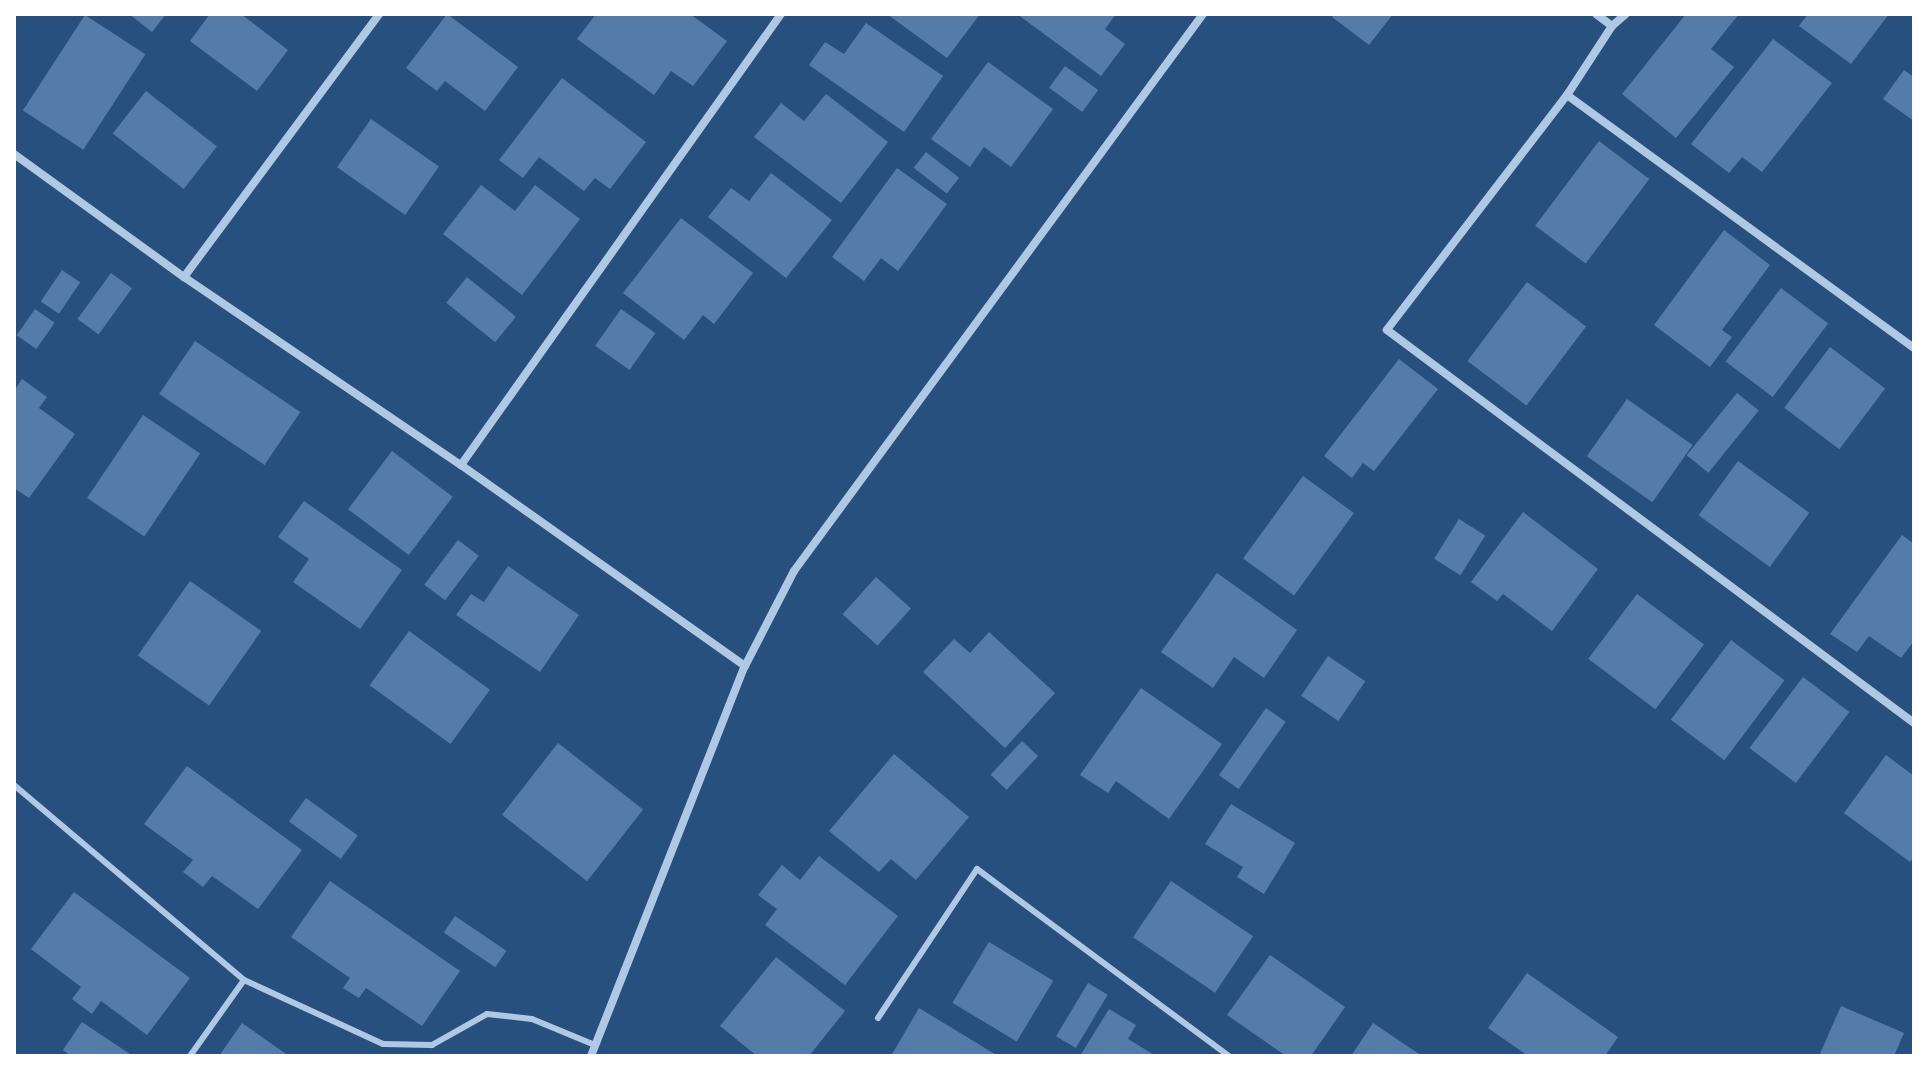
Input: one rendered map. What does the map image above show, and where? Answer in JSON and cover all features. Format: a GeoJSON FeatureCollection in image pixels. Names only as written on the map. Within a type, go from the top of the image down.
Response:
{"type":"FeatureCollection","features":[{"type":"Feature","properties":{"kind":"street"},"geometry":{"type":"LineString","coordinates":[[184,277],[379,14]]}},
{"type":"Feature","properties":{"kind":"street"},"geometry":{"type":"LineString","coordinates":[[461,465],[781,14]]}},
{"type":"Feature","properties":{"kind":"street"},"geometry":{"type":"LineString","coordinates":[[591,1056],[745,666],[794,571],[1203,14]]}},
{"type":"Feature","properties":{"kind":"street"},"geometry":{"type":"LineString","coordinates":[[1596,14],[1612,26]]}},
{"type":"Feature","properties":{"kind":"street"},"geometry":{"type":"LineString","coordinates":[[1626,14],[1612,26],[1567,95],[1387,330],[1914,723]]}},
{"type":"Feature","properties":{"kind":"street"},"geometry":{"type":"LineString","coordinates":[[1567,95],[1914,348]]}},
{"type":"Feature","properties":{"kind":"street"},"geometry":{"type":"LineString","coordinates":[[14,154],[184,277],[461,465],[745,666]]}},
{"type":"Feature","properties":{"kind":"lane"},"geometry":{"type":"LineString","coordinates":[[14,785],[244,980],[383,1044],[432,1045],[487,1014],[532,1019],[595,1045]]}},
{"type":"Feature","properties":{"kind":"lane"},"geometry":{"type":"LineString","coordinates":[[878,1018],[977,869],[1229,1056]]}},
{"type":"Feature","properties":{"kind":"lane"},"geometry":{"type":"LineString","coordinates":[[190,1056],[244,980]]}},
{"type":"Feature","properties":{"kind":"building"},"geometry":{"type":"Polygon","coordinates":[[[129,14],[166,14],[152,32],[129,14]]]}},
{"type":"Feature","properties":{"kind":"building"},"geometry":{"type":"Polygon","coordinates":[[[210,14],[241,14],[288,50],[257,91],[190,41],[210,14]]]}},
{"type":"Feature","properties":{"kind":"building"},"geometry":{"type":"Polygon","coordinates":[[[447,14],[518,67],[485,111],[445,81],[437,91],[406,68],[447,14]]]}},
{"type":"Feature","properties":{"kind":"building"},"geometry":{"type":"Polygon","coordinates":[[[596,14],[690,14],[727,41],[693,86],[671,71],[654,95],[577,39],[596,14]]]}},
{"type":"Feature","properties":{"kind":"building"},"geometry":{"type":"Polygon","coordinates":[[[887,14],[980,14],[947,58],[887,14]]]}},
{"type":"Feature","properties":{"kind":"building"},"geometry":{"type":"Polygon","coordinates":[[[1017,14],[1116,14],[1105,29],[1125,44],[1101,76],[1017,14]]]}},
{"type":"Feature","properties":{"kind":"building"},"geometry":{"type":"Polygon","coordinates":[[[1335,14],[1393,14],[1369,45],[1332,17],[1335,14]]]}},
{"type":"Feature","properties":{"kind":"building"},"geometry":{"type":"Polygon","coordinates":[[[1686,14],[1739,14],[1711,49],[1734,67],[1676,138],[1622,94],[1686,14]]]}},
{"type":"Feature","properties":{"kind":"building"},"geometry":{"type":"Polygon","coordinates":[[[1808,14],[1889,14],[1851,64],[1799,26],[1808,14]]]}},
{"type":"Feature","properties":{"kind":"building"},"geometry":{"type":"Polygon","coordinates":[[[85,15],[145,54],[83,150],[23,111],[85,15]]]}},
{"type":"Feature","properties":{"kind":"building"},"geometry":{"type":"Polygon","coordinates":[[[866,23],[943,76],[904,132],[809,65],[825,42],[844,54],[866,23]]]}},
{"type":"Feature","properties":{"kind":"building"},"geometry":{"type":"Polygon","coordinates":[[[1773,39],[1832,83],[1762,172],[1742,157],[1729,173],[1691,144],[1773,39]]]}},
{"type":"Feature","properties":{"kind":"building"},"geometry":{"type":"Polygon","coordinates":[[[988,62],[1053,109],[1011,167],[984,147],[970,167],[931,139],[988,62]]]}},
{"type":"Feature","properties":{"kind":"building"},"geometry":{"type":"Polygon","coordinates":[[[1065,66],[1098,90],[1082,112],[1049,88],[1065,66]]]}},
{"type":"Feature","properties":{"kind":"building"},"geometry":{"type":"Polygon","coordinates":[[[1904,70],[1914,77],[1914,121],[1883,99],[1904,70]]]}},
{"type":"Feature","properties":{"kind":"building"},"geometry":{"type":"Polygon","coordinates":[[[562,78],[646,142],[610,189],[595,178],[584,191],[539,157],[523,178],[499,160],[562,78]]]}},
{"type":"Feature","properties":{"kind":"building"},"geometry":{"type":"Polygon","coordinates":[[[146,91],[217,146],[184,189],[113,134],[146,91]]]}},
{"type":"Feature","properties":{"kind":"building"},"geometry":{"type":"Polygon","coordinates":[[[826,94],[888,142],[841,203],[754,137],[781,103],[804,121],[826,94]]]}},
{"type":"Feature","properties":{"kind":"building"},"geometry":{"type":"Polygon","coordinates":[[[371,119],[439,167],[405,215],[337,167],[371,119]]]}},
{"type":"Feature","properties":{"kind":"building"},"geometry":{"type":"Polygon","coordinates":[[[1599,141],[1649,179],[1586,264],[1535,226],[1599,141]]]}},
{"type":"Feature","properties":{"kind":"building"},"geometry":{"type":"Polygon","coordinates":[[[926,152],[959,178],[947,194],[914,168],[926,152]]]}},
{"type":"Feature","properties":{"kind":"building"},"geometry":{"type":"Polygon","coordinates":[[[897,168],[947,204],[898,271],[881,258],[864,281],[832,257],[897,168]]]}},
{"type":"Feature","properties":{"kind":"building"},"geometry":{"type":"Polygon","coordinates":[[[771,173],[832,220],[786,278],[708,217],[731,188],[749,201],[771,173]]]}},
{"type":"Feature","properties":{"kind":"building"},"geometry":{"type":"Polygon","coordinates":[[[481,185],[515,211],[535,185],[580,219],[522,295],[443,234],[481,185]]]}},
{"type":"Feature","properties":{"kind":"building"},"geometry":{"type":"Polygon","coordinates":[[[681,218],[753,273],[714,324],[703,315],[684,340],[623,293],[681,218]]]}},
{"type":"Feature","properties":{"kind":"building"},"geometry":{"type":"Polygon","coordinates":[[[1724,230],[1770,265],[1722,330],[1732,337],[1710,367],[1654,325],[1724,230]]]}},
{"type":"Feature","properties":{"kind":"building"},"geometry":{"type":"Polygon","coordinates":[[[62,270],[80,282],[59,314],[41,302],[62,270]]]}},
{"type":"Feature","properties":{"kind":"building"},"geometry":{"type":"Polygon","coordinates":[[[111,273],[132,288],[99,334],[77,319],[111,273]]]}},
{"type":"Feature","properties":{"kind":"building"},"geometry":{"type":"Polygon","coordinates":[[[467,277],[516,317],[495,342],[446,303],[467,277]]]}},
{"type":"Feature","properties":{"kind":"building"},"geometry":{"type":"Polygon","coordinates":[[[1527,282],[1586,327],[1527,406],[1467,361],[1527,282]]]}},
{"type":"Feature","properties":{"kind":"building"},"geometry":{"type":"Polygon","coordinates":[[[1781,288],[1828,324],[1773,397],[1726,361],[1781,288]]]}},
{"type":"Feature","properties":{"kind":"building"},"geometry":{"type":"Polygon","coordinates":[[[35,309],[55,323],[36,349],[17,335],[35,309]]]}},
{"type":"Feature","properties":{"kind":"building"},"geometry":{"type":"Polygon","coordinates":[[[621,309],[655,333],[630,370],[595,346],[621,309]]]}},
{"type":"Feature","properties":{"kind":"building"},"geometry":{"type":"Polygon","coordinates":[[[195,341],[300,412],[264,465],[159,394],[195,341]]]}},
{"type":"Feature","properties":{"kind":"building"},"geometry":{"type":"Polygon","coordinates":[[[1830,347],[1885,389],[1839,449],[1784,408],[1830,347]]]}},
{"type":"Feature","properties":{"kind":"building"},"geometry":{"type":"Polygon","coordinates":[[[1399,359],[1438,389],[1374,471],[1363,463],[1352,478],[1324,456],[1399,359]]]}},
{"type":"Feature","properties":{"kind":"building"},"geometry":{"type":"Polygon","coordinates":[[[22,379],[47,397],[39,408],[75,434],[29,498],[14,488],[14,391],[22,379]]]}},
{"type":"Feature","properties":{"kind":"building"},"geometry":{"type":"Polygon","coordinates":[[[1737,393],[1759,411],[1708,473],[1687,455],[1737,393]]]}},
{"type":"Feature","properties":{"kind":"building"},"geometry":{"type":"Polygon","coordinates":[[[1627,399],[1693,445],[1652,502],[1587,456],[1627,399]]]}},
{"type":"Feature","properties":{"kind":"building"},"geometry":{"type":"Polygon","coordinates":[[[143,415],[200,454],[144,536],[87,498],[143,415]]]}},
{"type":"Feature","properties":{"kind":"building"},"geometry":{"type":"Polygon","coordinates":[[[392,451],[453,497],[409,555],[348,509],[392,451]]]}},
{"type":"Feature","properties":{"kind":"building"},"geometry":{"type":"Polygon","coordinates":[[[1738,461],[1809,513],[1770,567],[1699,515],[1738,461]]]}},
{"type":"Feature","properties":{"kind":"building"},"geometry":{"type":"Polygon","coordinates":[[[1303,476],[1354,513],[1294,596],[1243,559],[1303,476]]]}},
{"type":"Feature","properties":{"kind":"building"},"geometry":{"type":"Polygon","coordinates":[[[304,501],[402,570],[360,629],[293,582],[309,559],[278,537],[304,501]]]}},
{"type":"Feature","properties":{"kind":"building"},"geometry":{"type":"Polygon","coordinates":[[[1523,512],[1598,569],[1552,631],[1503,594],[1497,601],[1471,582],[1523,512]]]}},
{"type":"Feature","properties":{"kind":"building"},"geometry":{"type":"Polygon","coordinates":[[[1459,519],[1485,535],[1460,575],[1434,559],[1459,519]]]}},
{"type":"Feature","properties":{"kind":"building"},"geometry":{"type":"Polygon","coordinates":[[[1902,535],[1914,544],[1914,641],[1901,658],[1869,636],[1857,652],[1830,634],[1902,535]]]}},
{"type":"Feature","properties":{"kind":"building"},"geometry":{"type":"Polygon","coordinates":[[[458,540],[479,556],[445,600],[424,585],[458,540]]]}},
{"type":"Feature","properties":{"kind":"building"},"geometry":{"type":"Polygon","coordinates":[[[508,566],[579,615],[540,672],[456,615],[471,594],[484,602],[508,566]]]}},
{"type":"Feature","properties":{"kind":"building"},"geometry":{"type":"Polygon","coordinates":[[[1217,573],[1297,630],[1264,678],[1234,657],[1213,688],[1161,652],[1217,573]]]}},
{"type":"Feature","properties":{"kind":"building"},"geometry":{"type":"Polygon","coordinates":[[[876,577],[911,608],[877,646],[843,614],[876,577]]]}},
{"type":"Feature","properties":{"kind":"building"},"geometry":{"type":"Polygon","coordinates":[[[190,581],[261,631],[209,705],[138,656],[190,581]]]}},
{"type":"Feature","properties":{"kind":"building"},"geometry":{"type":"Polygon","coordinates":[[[1637,594],[1704,645],[1655,709],[1588,659],[1637,594]]]}},
{"type":"Feature","properties":{"kind":"building"},"geometry":{"type":"Polygon","coordinates":[[[409,631],[490,690],[451,744],[370,685],[409,631]]]}},
{"type":"Feature","properties":{"kind":"building"},"geometry":{"type":"Polygon","coordinates":[[[989,632],[1055,693],[1005,748],[923,672],[954,639],[970,653],[989,632]]]}},
{"type":"Feature","properties":{"kind":"building"},"geometry":{"type":"Polygon","coordinates":[[[1731,640],[1785,680],[1724,760],[1671,720],[1731,640]]]}},
{"type":"Feature","properties":{"kind":"building"},"geometry":{"type":"Polygon","coordinates":[[[1328,656],[1365,681],[1338,721],[1301,696],[1328,656]]]}},
{"type":"Feature","properties":{"kind":"building"},"geometry":{"type":"Polygon","coordinates":[[[1803,677],[1849,712],[1796,783],[1749,748],[1803,677]]]}},
{"type":"Feature","properties":{"kind":"building"},"geometry":{"type":"Polygon","coordinates":[[[1141,688],[1222,744],[1169,819],[1116,781],[1108,793],[1080,775],[1141,688]]]}},
{"type":"Feature","properties":{"kind":"building"},"geometry":{"type":"Polygon","coordinates":[[[1266,708],[1286,722],[1239,789],[1219,775],[1266,708]]]}},
{"type":"Feature","properties":{"kind":"building"},"geometry":{"type":"Polygon","coordinates":[[[1022,741],[1038,756],[1007,790],[991,775],[1022,741]]]}},
{"type":"Feature","properties":{"kind":"building"},"geometry":{"type":"Polygon","coordinates":[[[558,743],[643,809],[587,881],[502,815],[558,743]]]}},
{"type":"Feature","properties":{"kind":"building"},"geometry":{"type":"Polygon","coordinates":[[[894,754],[969,817],[916,880],[891,859],[879,872],[829,831],[894,754]]]}},
{"type":"Feature","properties":{"kind":"building"},"geometry":{"type":"Polygon","coordinates":[[[1886,755],[1914,776],[1914,857],[1910,862],[1844,813],[1886,755]]]}},
{"type":"Feature","properties":{"kind":"building"},"geometry":{"type":"Polygon","coordinates":[[[187,766],[302,850],[258,909],[212,876],[203,887],[183,872],[193,860],[144,824],[187,766]]]}},
{"type":"Feature","properties":{"kind":"building"},"geometry":{"type":"Polygon","coordinates":[[[306,798],[358,836],[341,859],[289,821],[306,798]]]}},
{"type":"Feature","properties":{"kind":"building"},"geometry":{"type":"Polygon","coordinates":[[[1231,804],[1295,843],[1264,894],[1237,877],[1243,867],[1205,844],[1231,804]]]}},
{"type":"Feature","properties":{"kind":"building"},"geometry":{"type":"Polygon","coordinates":[[[819,856],[898,916],[845,985],[765,925],[777,909],[758,895],[782,865],[800,880],[819,856]]]}},
{"type":"Feature","properties":{"kind":"building"},"geometry":{"type":"Polygon","coordinates":[[[330,881],[460,971],[422,1026],[366,988],[359,998],[343,988],[350,978],[291,937],[330,881]]]}},
{"type":"Feature","properties":{"kind":"building"},"geometry":{"type":"Polygon","coordinates":[[[1171,881],[1253,936],[1215,993],[1133,937],[1171,881]]]}},
{"type":"Feature","properties":{"kind":"building"},"geometry":{"type":"Polygon","coordinates":[[[74,892],[190,978],[147,1035],[101,1001],[92,1014],[72,999],[81,987],[31,949],[74,892]]]}},
{"type":"Feature","properties":{"kind":"building"},"geometry":{"type":"Polygon","coordinates":[[[455,916],[506,951],[495,967],[444,933],[455,916]]]}},
{"type":"Feature","properties":{"kind":"building"},"geometry":{"type":"Polygon","coordinates":[[[989,942],[1053,981],[1017,1041],[952,1003],[989,942]]]}},
{"type":"Feature","properties":{"kind":"building"},"geometry":{"type":"Polygon","coordinates":[[[1270,955],[1345,1007],[1311,1056],[1286,1056],[1227,1015],[1270,955]]]}},
{"type":"Feature","properties":{"kind":"building"},"geometry":{"type":"Polygon","coordinates":[[[776,957],[845,1011],[809,1056],[757,1056],[720,1026],[776,957]]]}},
{"type":"Feature","properties":{"kind":"building"},"geometry":{"type":"Polygon","coordinates":[[[1527,973],[1618,1037],[1605,1056],[1528,1056],[1488,1028],[1527,973]]]}},
{"type":"Feature","properties":{"kind":"building"},"geometry":{"type":"Polygon","coordinates":[[[1088,983],[1108,995],[1076,1048],[1056,1036],[1088,983]]]}},
{"type":"Feature","properties":{"kind":"building"},"geometry":{"type":"Polygon","coordinates":[[[1841,1006],[1904,1033],[1894,1056],[1819,1056],[1841,1006]]]}},
{"type":"Feature","properties":{"kind":"building"},"geometry":{"type":"Polygon","coordinates":[[[919,1008],[998,1056],[891,1056],[919,1008]]]}},
{"type":"Feature","properties":{"kind":"building"},"geometry":{"type":"Polygon","coordinates":[[[1109,1009],[1136,1025],[1128,1039],[1156,1056],[1080,1056],[1109,1009]]]}},
{"type":"Feature","properties":{"kind":"building"},"geometry":{"type":"Polygon","coordinates":[[[82,1022],[133,1056],[71,1056],[63,1050],[82,1022]]]}},
{"type":"Feature","properties":{"kind":"building"},"geometry":{"type":"Polygon","coordinates":[[[242,1023],[289,1056],[219,1056],[242,1023]]]}},
{"type":"Feature","properties":{"kind":"building"},"geometry":{"type":"Polygon","coordinates":[[[1373,1023],[1422,1056],[1351,1056],[1373,1023]]]}}]}
